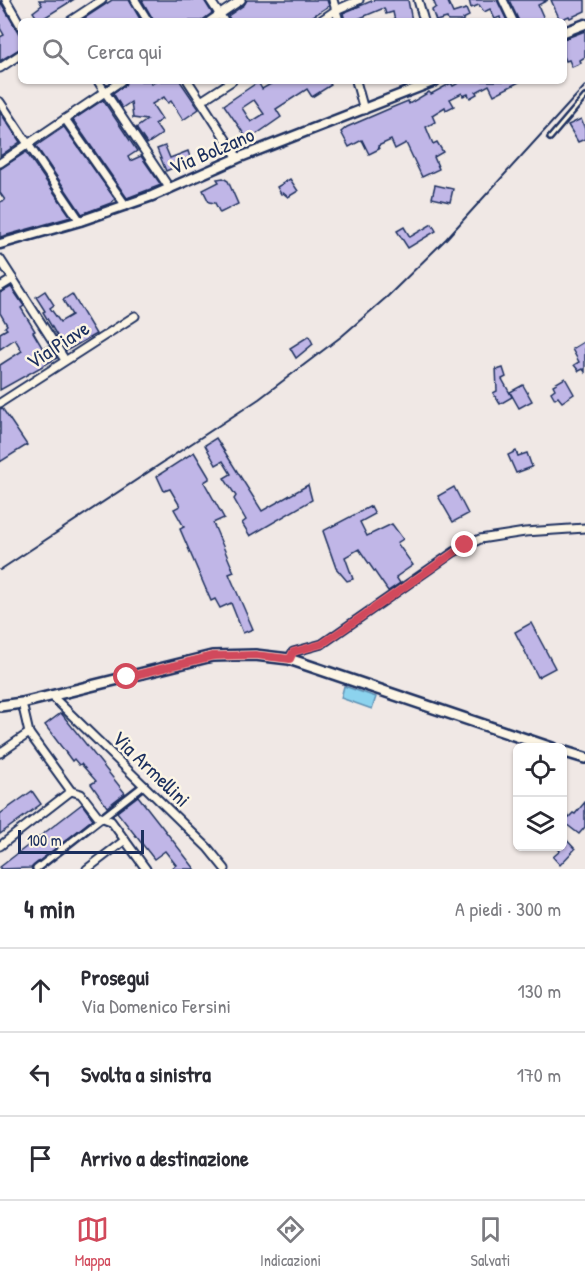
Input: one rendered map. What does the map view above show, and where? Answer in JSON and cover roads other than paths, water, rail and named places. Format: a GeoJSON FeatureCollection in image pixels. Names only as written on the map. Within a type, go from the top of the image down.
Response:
{"type":"FeatureCollection","features":[{"type":"Feature","properties":{"kind":"main road"},"geometry":{"type":"LineString","coordinates":[[0,706],[22,703],[213,656],[255,655],[290,659],[540,743]]}},
{"type":"Feature","properties":{"kind":"main road"},"geometry":{"type":"LineString","coordinates":[[567,753],[585,758]]}},
{"type":"Feature","properties":{"kind":"street"},"geometry":{"type":"LineString","coordinates":[[6,0],[18,21]]}},
{"type":"Feature","properties":{"kind":"street"},"geometry":{"type":"LineString","coordinates":[[75,18],[102,0]]}},
{"type":"Feature","properties":{"kind":"street"},"geometry":{"type":"LineString","coordinates":[[135,0],[146,18]]}},
{"type":"Feature","properties":{"kind":"street"},"geometry":{"type":"LineString","coordinates":[[210,0],[222,18]]}},
{"type":"Feature","properties":{"kind":"street"},"geometry":{"type":"LineString","coordinates":[[214,18],[241,0]]}},
{"type":"Feature","properties":{"kind":"street"},"geometry":{"type":"LineString","coordinates":[[333,0],[338,18]]}},
{"type":"Feature","properties":{"kind":"street"},"geometry":{"type":"LineString","coordinates":[[324,18],[359,0]]}},
{"type":"Feature","properties":{"kind":"street"},"geometry":{"type":"LineString","coordinates":[[418,0],[423,18]]}},
{"type":"Feature","properties":{"kind":"street"},"geometry":{"type":"LineString","coordinates":[[503,0],[512,18]]}},
{"type":"Feature","properties":{"kind":"street"},"geometry":{"type":"LineString","coordinates":[[567,31],[585,24]]}},
{"type":"Feature","properties":{"kind":"street"},"geometry":{"type":"LineString","coordinates":[[0,68],[18,56]]}},
{"type":"Feature","properties":{"kind":"street"},"geometry":{"type":"LineString","coordinates":[[100,84],[170,189]]}},
{"type":"Feature","properties":{"kind":"street"},"geometry":{"type":"LineString","coordinates":[[0,163],[117,84]]}},
{"type":"Feature","properties":{"kind":"street"},"geometry":{"type":"LineString","coordinates":[[190,84],[238,158]]}},
{"type":"Feature","properties":{"kind":"street"},"geometry":{"type":"LineString","coordinates":[[201,101],[227,84]]}},
{"type":"Feature","properties":{"kind":"street"},"geometry":{"type":"LineString","coordinates":[[357,84],[364,110]]}},
{"type":"Feature","properties":{"kind":"street","name":"Via Bolzano"},"geometry":{"type":"LineString","coordinates":[[0,244],[126,206],[238,158],[428,84]]}},
{"type":"Feature","properties":{"kind":"street"},"geometry":{"type":"LineString","coordinates":[[0,102],[80,221]]}},
{"type":"Feature","properties":{"kind":"street"},"geometry":{"type":"LineString","coordinates":[[65,119],[126,206]]}},
{"type":"Feature","properties":{"kind":"street"},"geometry":{"type":"LineString","coordinates":[[0,259],[65,360]]}},
{"type":"Feature","properties":{"kind":"street"},"geometry":{"type":"LineString","coordinates":[[0,287],[13,279]]}},
{"type":"Feature","properties":{"kind":"street","name":"Via Piave"},"geometry":{"type":"LineString","coordinates":[[1,401],[135,316]]}},
{"type":"Feature","properties":{"kind":"street"},"geometry":{"type":"LineString","coordinates":[[290,659],[293,652],[322,644],[454,552],[480,539],[525,532],[585,528]]}},
{"type":"Feature","properties":{"kind":"street","name":"Via Armellini"},"geometry":{"type":"LineString","coordinates":[[51,695],[208,848],[225,869]]}},
{"type":"Feature","properties":{"kind":"street"},"geometry":{"type":"LineString","coordinates":[[22,703],[29,733],[71,791],[81,794],[98,816],[111,821],[146,869]]}},
{"type":"Feature","properties":{"kind":"street"},"geometry":{"type":"LineString","coordinates":[[0,753],[29,733]]}},
{"type":"Feature","properties":{"kind":"street"},"geometry":{"type":"LineString","coordinates":[[36,869],[144,785]]}},
{"type":"Feature","properties":{"kind":"street"},"geometry":{"type":"LineString","coordinates":[[0,846],[71,791]]}},
{"type":"Feature","properties":{"kind":"street"},"geometry":{"type":"LineString","coordinates":[[87,869],[124,840]]}},
{"type":"Feature","properties":{"kind":"lane"},"geometry":{"type":"LineString","coordinates":[[550,138],[585,97]]}},
{"type":"Feature","properties":{"kind":"water"},"geometry":{"type":"Polygon","coordinates":[[[344,686],[376,697],[372,709],[341,698],[344,686]]]}},
{"type":"Feature","properties":{"kind":"railway"},"geometry":{"type":"LineString","coordinates":[[0,570],[259,399],[342,336],[388,296],[446,239],[585,86]]}}]}
